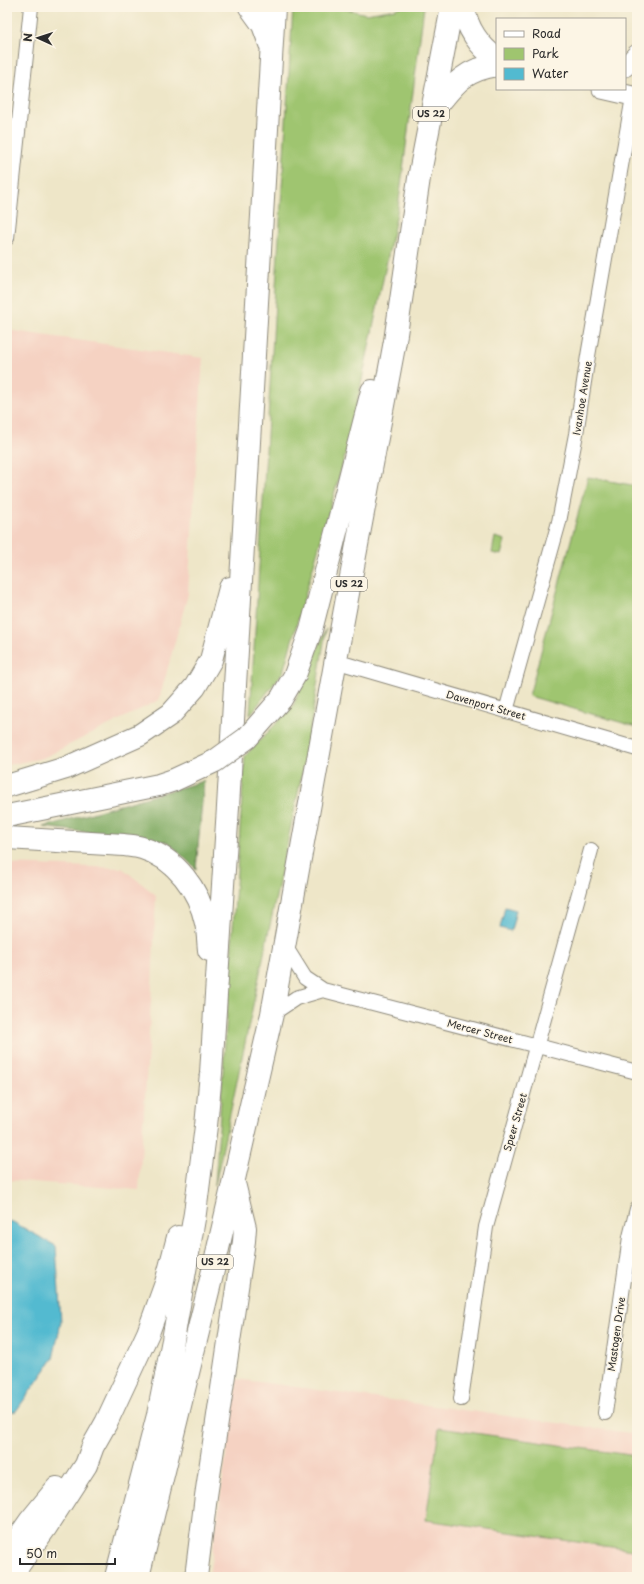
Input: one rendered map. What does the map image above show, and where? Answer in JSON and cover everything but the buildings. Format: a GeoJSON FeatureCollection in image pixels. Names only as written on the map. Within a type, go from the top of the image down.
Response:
{"type":"FeatureCollection","features":[{"type":"Feature","properties":{"kind":"highway"},"geometry":{"type":"LineString","coordinates":[[250,7],[263,25],[271,49]]}},
{"type":"Feature","properties":{"kind":"highway","name":"US 22"},"geometry":{"type":"LineString","coordinates":[[116,1577],[158,1415],[173,1340],[195,1213],[211,1073],[274,7]]}},
{"type":"Feature","properties":{"kind":"highway","name":"US 22"},"geometry":{"type":"LineString","coordinates":[[138,1577],[234,1182],[272,1014],[395,341],[412,222],[431,113],[452,7]]}},
{"type":"Feature","properties":{"kind":"highway"},"geometry":{"type":"LineString","coordinates":[[464,7],[468,24],[474,34],[483,46],[496,58]]}},
{"type":"Feature","properties":{"kind":"highway"},"geometry":{"type":"LineString","coordinates":[[431,113],[460,80],[471,72],[481,68],[496,65]]}},
{"type":"Feature","properties":{"kind":"highway"},"geometry":{"type":"LineString","coordinates":[[7,816],[158,785],[174,780],[215,761],[247,738],[281,699],[295,675],[311,630],[380,360],[412,222]]}},
{"type":"Feature","properties":{"kind":"highway"},"geometry":{"type":"LineString","coordinates":[[7,786],[73,765],[140,735],[171,714],[195,687],[211,660],[221,625],[243,531]]}},
{"type":"Feature","properties":{"kind":"highway"},"geometry":{"type":"LineString","coordinates":[[7,838],[124,845],[143,848],[161,856],[176,868],[188,881],[198,897],[206,923],[216,1000]]}},
{"type":"Feature","properties":{"kind":"highway"},"geometry":{"type":"LineString","coordinates":[[196,1577],[206,1496],[244,1241],[245,1228],[234,1182]]}},
{"type":"Feature","properties":{"kind":"highway"},"geometry":{"type":"LineString","coordinates":[[7,1554],[35,1515],[92,1446],[110,1416],[148,1333],[166,1283],[176,1240],[195,1213]]}},
{"type":"Feature","properties":{"kind":"highway"},"geometry":{"type":"LineString","coordinates":[[10,1577],[46,1527],[70,1490],[86,1464],[92,1446]]}},
{"type":"Feature","properties":{"kind":"street"},"geometry":{"type":"LineString","coordinates":[[7,238],[30,7]]}},
{"type":"Feature","properties":{"kind":"street"},"geometry":{"type":"LineString","coordinates":[[626,67],[637,54]]}},
{"type":"Feature","properties":{"kind":"street"},"geometry":{"type":"LineString","coordinates":[[613,90],[636,92]]}},
{"type":"Feature","properties":{"kind":"street","name":"Ivanhoe Avenue"},"geometry":{"type":"LineString","coordinates":[[506,711],[560,522],[588,356],[636,92]]}},
{"type":"Feature","properties":{"kind":"street","name":"Davenport Street"},"geometry":{"type":"LineString","coordinates":[[336,661],[637,750]]}},
{"type":"Feature","properties":{"kind":"street","name":"Speer Street"},"geometry":{"type":"LineString","coordinates":[[461,1399],[486,1226],[592,850]]}},
{"type":"Feature","properties":{"kind":"street","name":"Mercer Street"},"geometry":{"type":"LineString","coordinates":[[285,946],[305,978],[323,990],[637,1072]]}},
{"type":"Feature","properties":{"kind":"street"},"geometry":{"type":"LineString","coordinates":[[272,1014],[296,998],[323,990]]}},
{"type":"Feature","properties":{"kind":"street","name":"Mastogen Drive"},"geometry":{"type":"LineString","coordinates":[[605,1413],[630,1237],[637,1209]]}},
{"type":"Feature","properties":{"kind":"shaded area"},"geometry":{"type":"Polygon","coordinates":[[[7,7],[12,7],[7,61],[7,7]]]}},
{"type":"Feature","properties":{"kind":"shaded area"},"geometry":{"type":"Polygon","coordinates":[[[7,330],[203,358],[188,594],[159,700],[43,758],[7,765],[7,330]]]}},
{"type":"Feature","properties":{"kind":"shaded area"},"geometry":{"type":"Polygon","coordinates":[[[7,864],[122,868],[156,895],[152,986],[139,1190],[7,1180],[7,864]]]}},
{"type":"Feature","properties":{"kind":"shaded area"},"geometry":{"type":"Polygon","coordinates":[[[237,1379],[637,1434],[637,1577],[209,1577],[237,1379]]]}},
{"type":"Feature","properties":{"kind":"green space"},"geometry":{"type":"Polygon","coordinates":[[[293,7],[338,7],[366,14],[396,9],[399,7],[424,7],[398,208],[349,442],[283,672],[250,715],[293,7]]]}},
{"type":"Feature","properties":{"kind":"green space"},"geometry":{"type":"Polygon","coordinates":[[[588,477],[637,486],[637,727],[529,696],[588,477]]]}},
{"type":"Feature","properties":{"kind":"green space"},"geometry":{"type":"Polygon","coordinates":[[[495,537],[505,540],[501,555],[492,553],[495,537]]]}},
{"type":"Feature","properties":{"kind":"green space"},"geometry":{"type":"Polygon","coordinates":[[[326,629],[306,755],[215,1185],[245,756],[293,706],[326,629]]]}},
{"type":"Feature","properties":{"kind":"green space"},"geometry":{"type":"Polygon","coordinates":[[[204,781],[196,869],[168,842],[43,827],[204,781]]]}},
{"type":"Feature","properties":{"kind":"green space"},"geometry":{"type":"Polygon","coordinates":[[[439,1428],[637,1456],[637,1515],[632,1550],[426,1520],[439,1428]]]}},
{"type":"Feature","properties":{"kind":"water"},"geometry":{"type":"Polygon","coordinates":[[[505,907],[516,910],[511,931],[500,928],[505,907]]]}},
{"type":"Feature","properties":{"kind":"water"},"geometry":{"type":"Polygon","coordinates":[[[7,1221],[13,1222],[56,1246],[61,1322],[53,1359],[16,1411],[7,1414],[7,1221]]]}}]}
